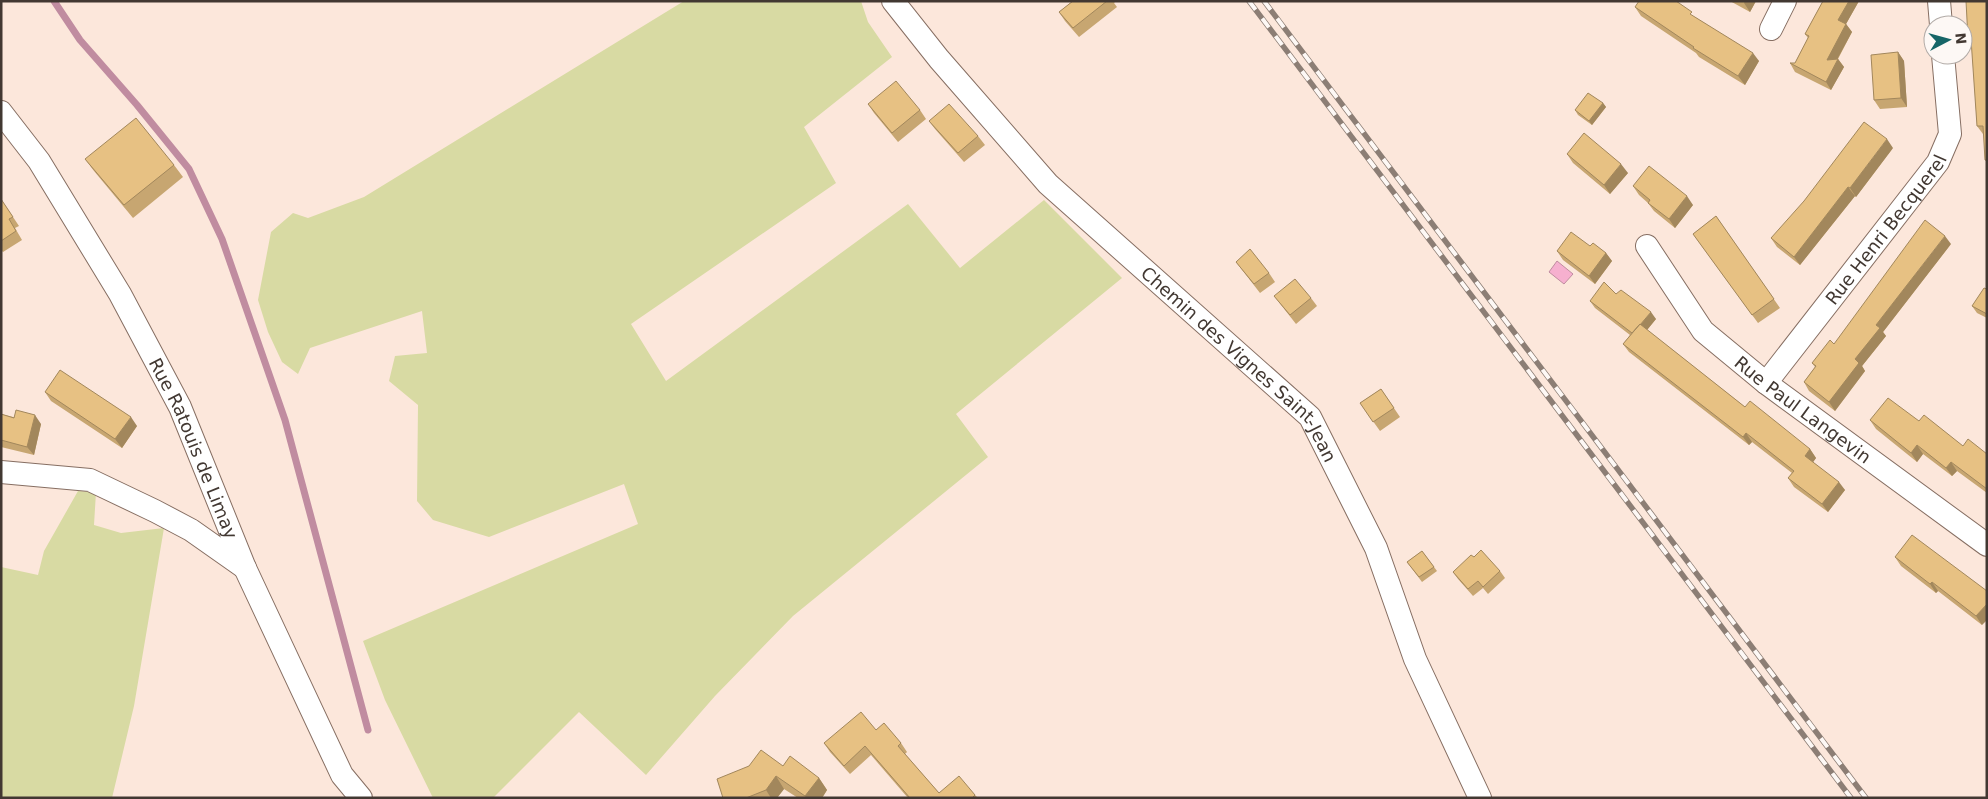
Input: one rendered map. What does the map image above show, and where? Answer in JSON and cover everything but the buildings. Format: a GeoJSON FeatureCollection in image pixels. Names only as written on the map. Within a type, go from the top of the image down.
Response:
{"type":"FeatureCollection","features":[{"type":"Feature","properties":{"kind":"street","name":"Chemin des Vignes Saint-Jean"},"geometry":{"type":"LineString","coordinates":[[892,1],[939,59],[1048,184],[1310,417],[1376,548],[1415,659],[1480,798]]}},
{"type":"Feature","properties":{"kind":"street"},"geometry":{"type":"LineString","coordinates":[[1771,29],[1785,1]]}},
{"type":"Feature","properties":{"kind":"street"},"geometry":{"type":"LineString","coordinates":[[1939,1],[1940,15]]}},
{"type":"Feature","properties":{"kind":"street","name":"Rue Henri Becquerel"},"geometry":{"type":"LineString","coordinates":[[1766,383],[1938,162],[1950,134],[1944,65]]}},
{"type":"Feature","properties":{"kind":"street","name":"Rue Ratouis de Limay"},"geometry":{"type":"LineString","coordinates":[[1,112],[39,161],[120,294],[180,407],[245,568],[342,775],[361,798]]}},
{"type":"Feature","properties":{"kind":"street","name":"Rue Paul Langevin"},"geometry":{"type":"LineString","coordinates":[[1647,246],[1704,331],[1766,383],[1987,545]]}},
{"type":"Feature","properties":{"kind":"street"},"geometry":{"type":"LineString","coordinates":[[1,472],[90,480],[191,530],[245,568]]}},
{"type":"Feature","properties":{"kind":"green space"},"geometry":{"type":"Polygon","coordinates":[[[684,1],[861,1],[868,22],[892,57],[804,127],[836,183],[631,324],[666,381],[908,204],[960,268],[1044,200],[1122,278],[956,414],[988,457],[793,616],[715,696],[646,775],[579,712],[493,798],[433,798],[385,700],[363,641],[638,524],[624,484],[489,537],[433,520],[417,501],[418,405],[389,381],[395,356],[427,353],[422,311],[310,348],[298,374],[282,362],[268,332],[258,300],[271,232],[293,213],[308,218],[364,197],[684,1]]]}},
{"type":"Feature","properties":{"kind":"green space"},"geometry":{"type":"Polygon","coordinates":[[[78,491],[96,492],[94,525],[121,533],[164,528],[134,706],[112,798],[1,798],[1,567],[38,575],[44,551],[78,491]]]}},
{"type":"Feature","properties":{"kind":"shaded area"},"geometry":{"type":"Polygon","coordinates":[[[1557,261],[1573,274],[1564,284],[1549,272],[1557,261]]]}},
{"type":"Feature","properties":{"kind":"waterway"},"geometry":{"type":"LineString","coordinates":[[54,1],[80,40],[137,105],[189,169],[222,239],[285,420],[368,730]]}},
{"type":"Feature","properties":{"kind":"railway"},"geometry":{"type":"LineString","coordinates":[[1249,1],[1851,798]]}},
{"type":"Feature","properties":{"kind":"railway"},"geometry":{"type":"LineString","coordinates":[[1264,1],[1866,798]]}}]}
